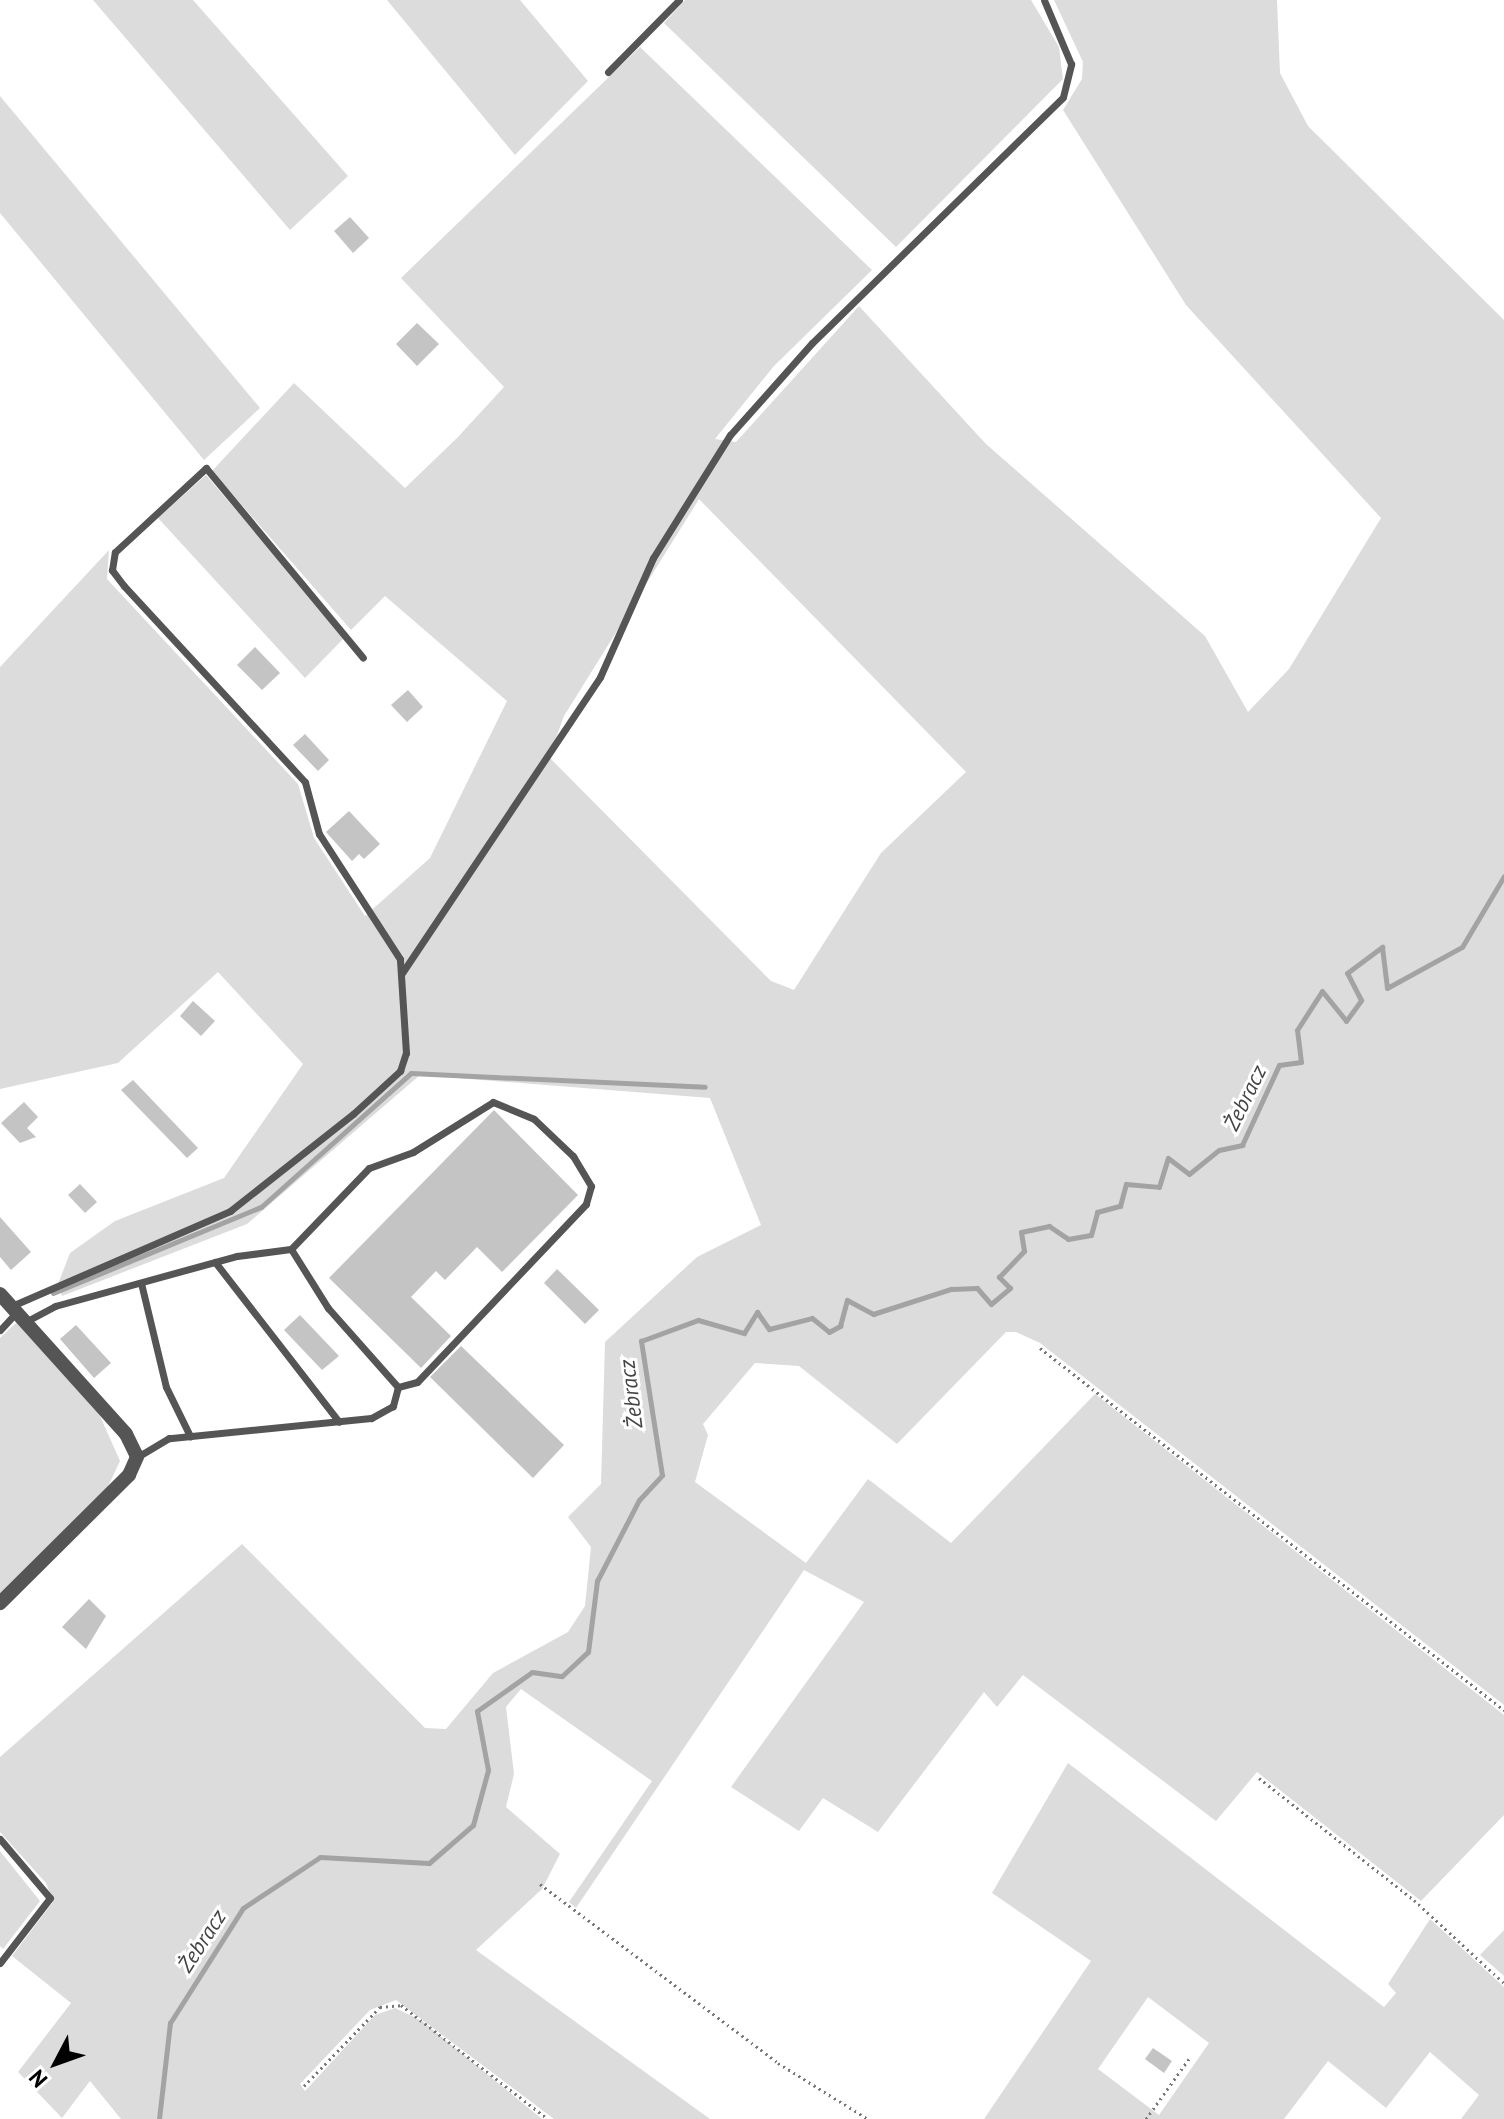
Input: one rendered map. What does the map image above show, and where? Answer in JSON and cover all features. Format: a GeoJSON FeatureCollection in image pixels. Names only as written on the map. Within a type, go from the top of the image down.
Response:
{"type":"FeatureCollection","features":[{"type":"Feature","properties":{"kind":"street"},"geometry":{"type":"LineString","coordinates":[[0,1294],[20,1312],[126,1434],[137,1457],[120,1486],[0,1603]]}},
{"type":"Feature","properties":{"kind":"lane"},"geometry":{"type":"LineString","coordinates":[[608,72],[679,0]]}},
{"type":"Feature","properties":{"kind":"lane"},"geometry":{"type":"LineString","coordinates":[[402,973],[600,677],[653,558],[730,435],[812,343],[1063,97],[1071,64],[1044,0]]}},
{"type":"Feature","properties":{"kind":"lane"},"geometry":{"type":"LineString","coordinates":[[0,1330],[20,1312],[230,1211],[353,1114],[400,1071],[407,1027],[402,973],[387,934],[319,834],[305,782],[124,586],[112,570],[115,552],[206,468],[363,658]]}},
{"type":"Feature","properties":{"kind":"lane"},"geometry":{"type":"LineString","coordinates":[[20,1312],[215,1262],[291,1249],[369,1168],[413,1152],[493,1102],[534,1119],[573,1156],[591,1186],[586,1204],[417,1382],[398,1387]]}},
{"type":"Feature","properties":{"kind":"lane"},"geometry":{"type":"LineString","coordinates":[[291,1249],[328,1308],[398,1387]]}},
{"type":"Feature","properties":{"kind":"lane"},"geometry":{"type":"LineString","coordinates":[[215,1262],[339,1422]]}},
{"type":"Feature","properties":{"kind":"lane"},"geometry":{"type":"LineString","coordinates":[[141,1283],[166,1387],[190,1436]]}},
{"type":"Feature","properties":{"kind":"lane"},"geometry":{"type":"LineString","coordinates":[[137,1457],[169,1438],[371,1418],[393,1406],[398,1387]]}},
{"type":"Feature","properties":{"kind":"lane"},"geometry":{"type":"LineString","coordinates":[[0,1839],[50,1898],[0,1963]]}},
{"type":"Feature","properties":{"kind":"path"},"geometry":{"type":"LineString","coordinates":[[1040,1348],[1504,1710]]}},
{"type":"Feature","properties":{"kind":"path"},"geometry":{"type":"LineString","coordinates":[[1259,1778],[1414,1900],[1504,1983]]}},
{"type":"Feature","properties":{"kind":"path"},"geometry":{"type":"LineString","coordinates":[[540,1884],[778,2063],[868,2119]]}},
{"type":"Feature","properties":{"kind":"path"},"geometry":{"type":"LineString","coordinates":[[304,2086],[380,2007],[401,2005],[548,2119]]}},
{"type":"Feature","properties":{"kind":"path"},"geometry":{"type":"LineString","coordinates":[[1146,2119],[1191,2056]]}},
{"type":"Feature","properties":{"kind":"shaded area"},"geometry":{"type":"Polygon","coordinates":[[[93,0],[193,0],[348,176],[290,230],[93,0]]]}},
{"type":"Feature","properties":{"kind":"shaded area"},"geometry":{"type":"Polygon","coordinates":[[[387,0],[520,0],[588,81],[515,155],[387,0]]]}},
{"type":"Feature","properties":{"kind":"shaded area"},"geometry":{"type":"Polygon","coordinates":[[[685,0],[1031,0],[1059,47],[1063,79],[896,247],[664,23],[685,0]]]}},
{"type":"Feature","properties":{"kind":"shaded area"},"geometry":{"type":"Polygon","coordinates":[[[1054,0],[1277,0],[1280,73],[1308,126],[1504,320],[1504,1705],[1040,1343],[1016,1332],[1006,1332],[897,1444],[799,1366],[755,1363],[703,1424],[708,1435],[695,1482],[806,1563],[868,1479],[951,1543],[1095,1394],[1504,1715],[1504,1815],[1421,1901],[1257,1772],[1216,1821],[1023,1675],[997,1707],[984,1692],[878,1832],[823,1798],[799,1831],[731,1787],[864,1602],[804,1570],[576,1908],[569,1902],[652,1781],[521,1689],[506,1707],[514,1774],[506,1807],[560,1854],[542,1889],[476,1950],[710,2119],[554,2119],[396,2000],[370,2010],[300,2084],[305,2091],[375,2015],[395,2008],[422,2021],[542,2119],[121,2119],[90,2081],[62,2118],[18,2072],[71,2003],[12,1956],[53,1902],[46,1883],[0,1832],[0,1757],[242,1544],[425,1728],[446,1729],[493,1673],[568,1632],[585,1606],[591,1547],[568,1517],[601,1484],[605,1342],[697,1257],[761,1225],[710,1098],[420,1075],[247,1224],[62,1296],[58,1284],[70,1253],[115,1221],[224,1178],[303,1064],[218,972],[118,1063],[0,1089],[0,667],[109,550],[107,579],[298,784],[314,838],[365,916],[430,858],[507,701],[385,596],[351,630],[212,471],[294,383],[405,488],[457,438],[504,387],[401,278],[640,47],[872,270],[774,366],[715,439],[736,442],[859,306],[986,444],[1205,636],[1248,712],[1289,669],[1381,518],[1186,305],[1063,110],[1082,79],[1083,62],[1054,0]],[[699,499],[564,716],[549,757],[771,981],[794,990],[881,853],[966,772],[699,499]]]}},
{"type":"Feature","properties":{"kind":"shaded area"},"geometry":{"type":"Polygon","coordinates":[[[0,96],[260,408],[204,460],[0,213],[0,96]]]}},
{"type":"Feature","properties":{"kind":"shaded area"},"geometry":{"type":"Polygon","coordinates":[[[206,475],[345,637],[305,678],[158,518],[206,475]]]}},
{"type":"Feature","properties":{"kind":"shaded area"},"geometry":{"type":"Polygon","coordinates":[[[18,1321],[100,1416],[120,1461],[104,1495],[0,1596],[0,1338],[18,1321]]]}},
{"type":"Feature","properties":{"kind":"shaded area"},"geometry":{"type":"Polygon","coordinates":[[[1068,1763],[1384,2007],[1396,1993],[1388,1984],[1430,1919],[1504,1987],[1504,2119],[1461,2119],[1479,2095],[1430,2052],[1386,2108],[1328,2061],[1284,2119],[984,2119],[1091,1961],[992,1893],[1068,1763]],[[1148,1997],[1098,2069],[1159,2115],[1209,2043],[1148,1997]]]}},
{"type":"Feature","properties":{"kind":"shaded area"},"geometry":{"type":"Polygon","coordinates":[[[0,1851],[40,1901],[3,1949],[0,1946],[0,1851]]]}},
{"type":"Feature","properties":{"kind":"shaded area"},"geometry":{"type":"Polygon","coordinates":[[[1504,1930],[1504,1976],[1480,1955],[1504,1930]]]}},
{"type":"Feature","properties":{"kind":"building"},"geometry":{"type":"Polygon","coordinates":[[[350,217],[369,238],[353,253],[334,231],[350,217]]]}},
{"type":"Feature","properties":{"kind":"building"},"geometry":{"type":"Polygon","coordinates":[[[417,323],[439,344],[417,366],[396,344],[417,323]]]}},
{"type":"Feature","properties":{"kind":"building"},"geometry":{"type":"Polygon","coordinates":[[[255,647],[280,673],[262,690],[237,665],[255,647]]]}},
{"type":"Feature","properties":{"kind":"building"},"geometry":{"type":"Polygon","coordinates":[[[408,690],[423,707],[407,722],[391,705],[408,690]]]}},
{"type":"Feature","properties":{"kind":"building"},"geometry":{"type":"Polygon","coordinates":[[[305,734],[329,760],[318,771],[293,745],[305,734]]]}},
{"type":"Feature","properties":{"kind":"building"},"geometry":{"type":"Polygon","coordinates":[[[349,811],[380,844],[364,859],[359,854],[352,861],[326,832],[349,811]]]}},
{"type":"Feature","properties":{"kind":"building"},"geometry":{"type":"Polygon","coordinates":[[[193,1001],[215,1021],[201,1036],[180,1016],[193,1001]]]}},
{"type":"Feature","properties":{"kind":"building"},"geometry":{"type":"Polygon","coordinates":[[[133,1080],[198,1148],[187,1158],[121,1090],[133,1080]]]}},
{"type":"Feature","properties":{"kind":"building"},"geometry":{"type":"Polygon","coordinates":[[[24,1102],[38,1117],[27,1128],[36,1137],[20,1143],[1,1123],[24,1102]]]}},
{"type":"Feature","properties":{"kind":"building"},"geometry":{"type":"Polygon","coordinates":[[[494,1110],[578,1195],[502,1272],[477,1247],[445,1280],[436,1271],[411,1297],[451,1336],[421,1368],[329,1278],[494,1110]]]}},
{"type":"Feature","properties":{"kind":"building"},"geometry":{"type":"Polygon","coordinates":[[[80,1184],[97,1202],[85,1213],[68,1195],[80,1184]]]}},
{"type":"Feature","properties":{"kind":"building"},"geometry":{"type":"Polygon","coordinates":[[[0,1217],[31,1252],[11,1270],[0,1257],[0,1217]]]}},
{"type":"Feature","properties":{"kind":"building"},"geometry":{"type":"Polygon","coordinates":[[[557,1269],[599,1310],[585,1324],[544,1283],[557,1269]]]}},
{"type":"Feature","properties":{"kind":"building"},"geometry":{"type":"Polygon","coordinates":[[[300,1315],[339,1356],[322,1370],[284,1330],[300,1315]]]}},
{"type":"Feature","properties":{"kind":"building"},"geometry":{"type":"Polygon","coordinates":[[[76,1325],[111,1363],[94,1378],[60,1339],[76,1325]]]}},
{"type":"Feature","properties":{"kind":"building"},"geometry":{"type":"Polygon","coordinates":[[[461,1346],[564,1445],[533,1478],[430,1377],[461,1346]]]}},
{"type":"Feature","properties":{"kind":"building"},"geometry":{"type":"Polygon","coordinates":[[[89,1599],[106,1616],[86,1649],[62,1627],[89,1599]]]}},
{"type":"Feature","properties":{"kind":"building"},"geometry":{"type":"Polygon","coordinates":[[[1153,2048],[1172,2061],[1164,2073],[1145,2059],[1153,2048]]]}},
{"type":"Feature","properties":{"kind":"waterway","name":"Żebracz"},"geometry":{"type":"LineString","coordinates":[[159,2119],[170,2023],[243,1908],[320,1857],[429,1863],[473,1825],[488,1770],[477,1711],[532,1672],[562,1676],[588,1652],[597,1581],[639,1500],[662,1475],[641,1341],[698,1320],[744,1333],[757,1312],[769,1329],[812,1318],[829,1332],[840,1326],[847,1300],[873,1314],[951,1289],[977,1288],[991,1304],[1010,1288],[999,1277],[1024,1251],[1021,1232],[1049,1226],[1068,1239],[1091,1235],[1097,1212],[1120,1206],[1126,1184],[1159,1187],[1168,1158],[1189,1174],[1219,1150],[1242,1145],[1279,1065],[1301,1062],[1297,1030],[1322,991],[1346,1021],[1361,1000],[1347,973],[1382,947],[1387,988],[1462,947],[1504,876]]}},
{"type":"Feature","properties":{"kind":"waterway"},"geometry":{"type":"LineString","coordinates":[[53,1293],[261,1207],[411,1073],[705,1087]]}}]}
